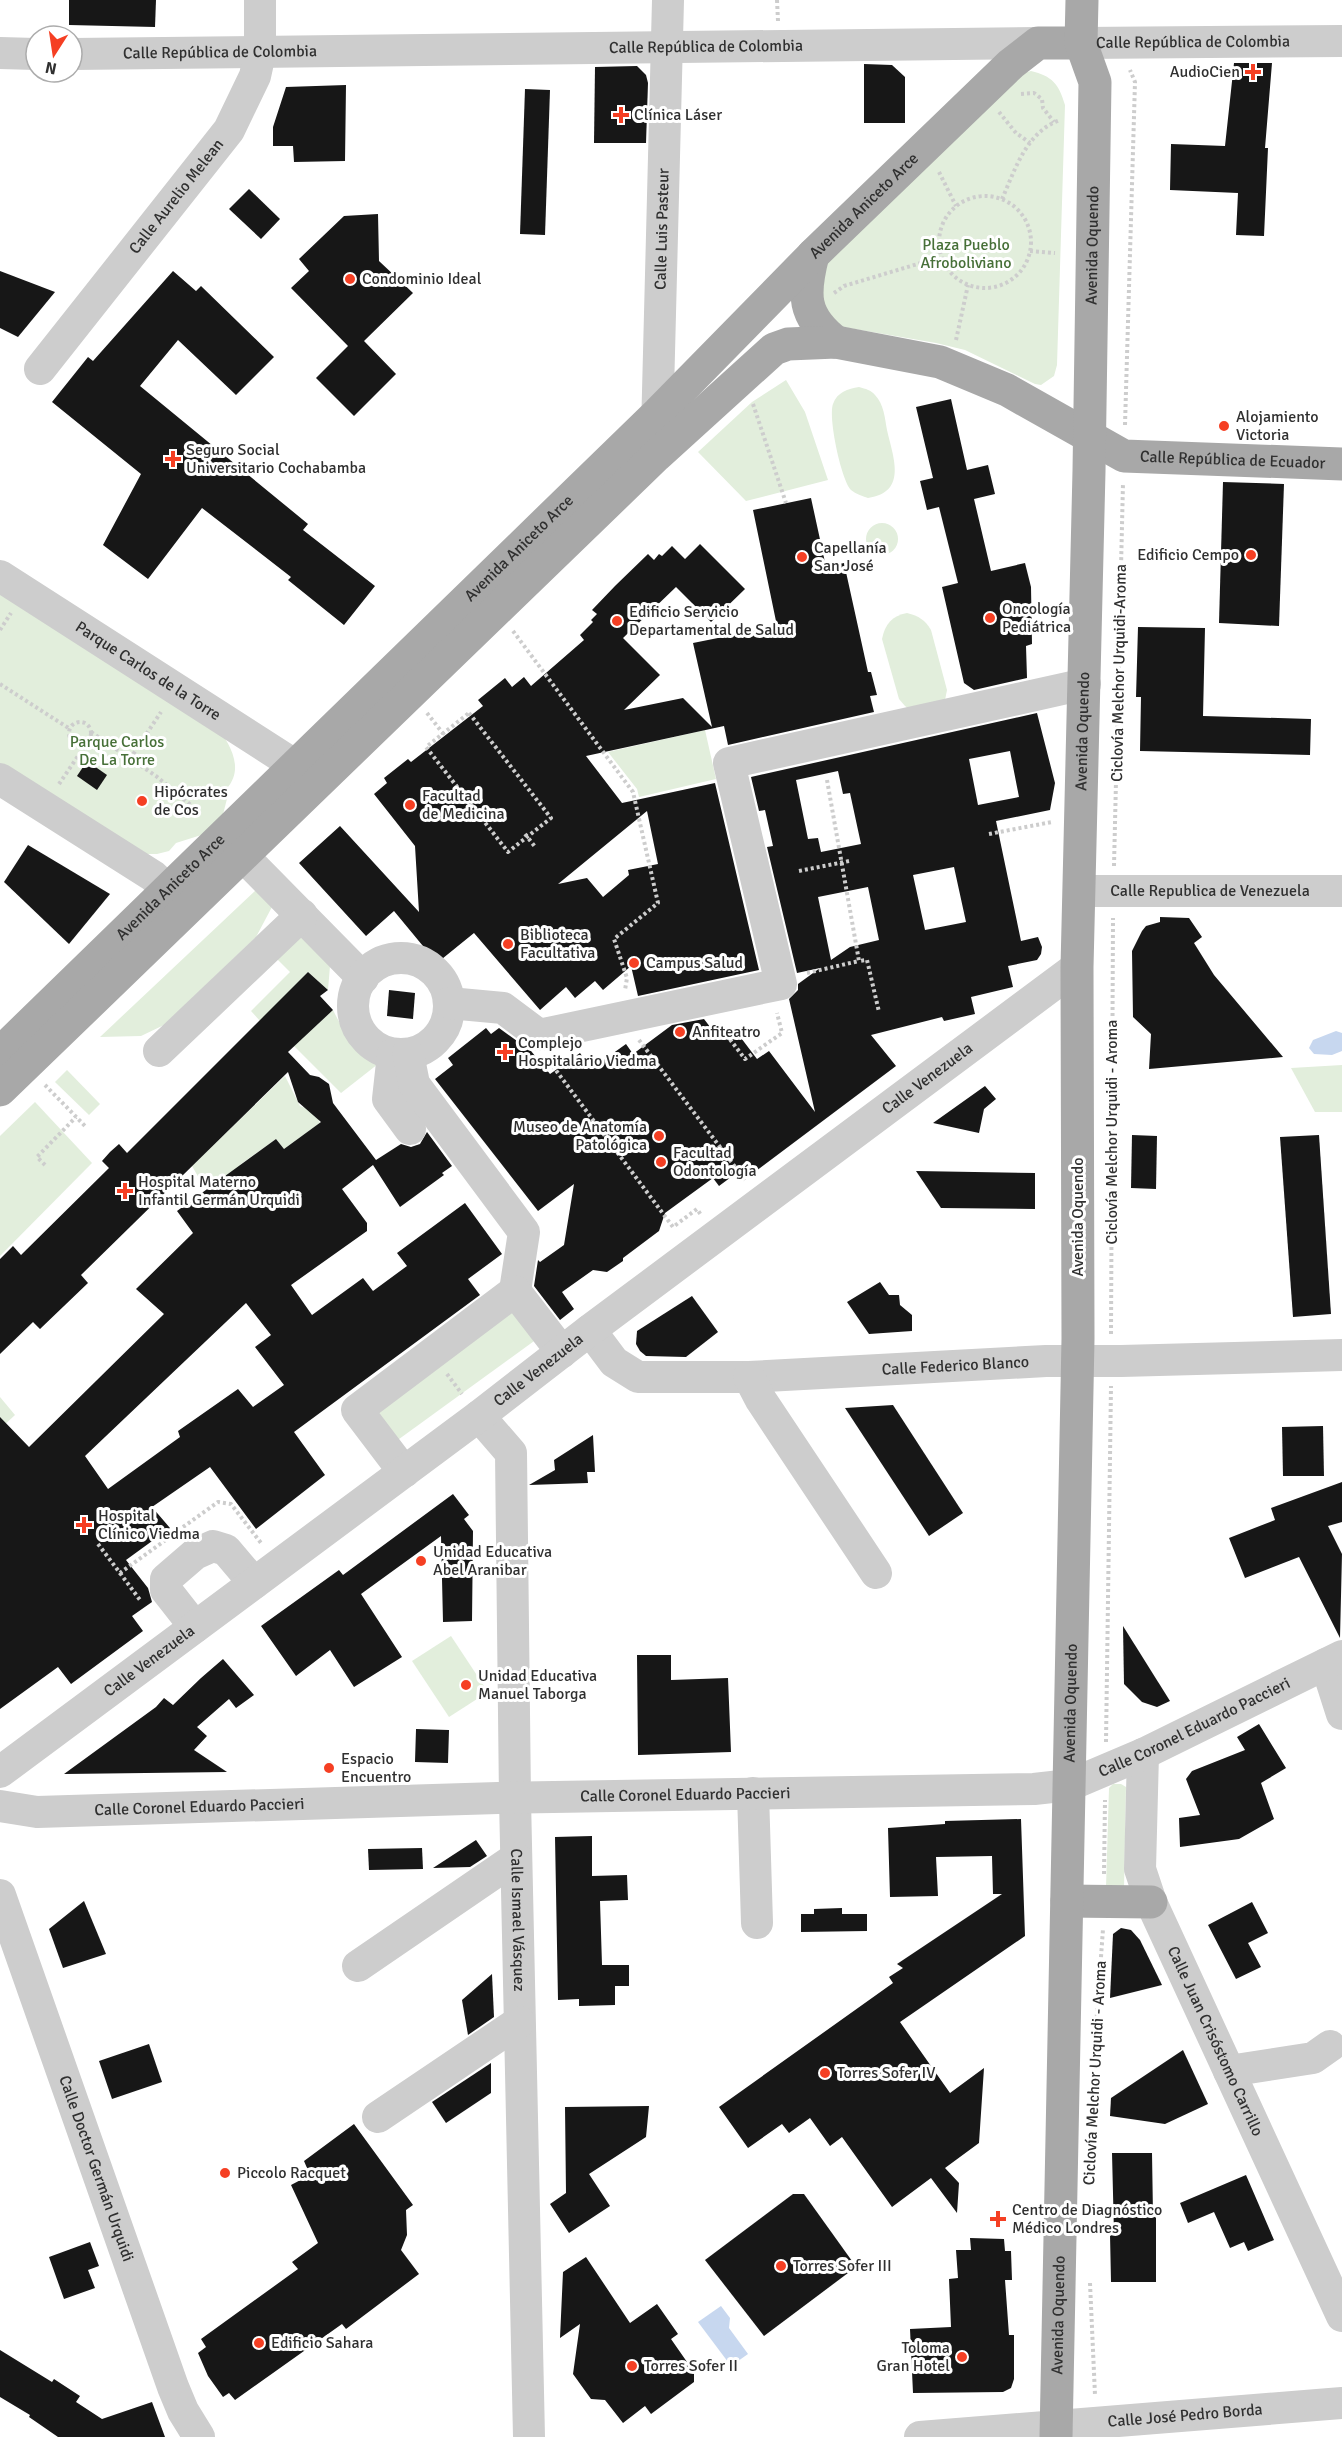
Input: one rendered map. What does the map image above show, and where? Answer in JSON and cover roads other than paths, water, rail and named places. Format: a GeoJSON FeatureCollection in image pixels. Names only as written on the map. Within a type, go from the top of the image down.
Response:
{"type":"FeatureCollection","features":[{"type":"Feature","properties":{"kind":"main road","name":"Avenida Oquendo"},"geometry":{"type":"LineString","coordinates":[[1056,2432],[1077,1361],[1077,967],[1090,439],[1095,82],[1081,43],[1082,0]]}},
{"type":"Feature","properties":{"kind":"main road","name":"Calle República de Colombia"},"geometry":{"type":"LineString","coordinates":[[1038,43],[1081,43]]}},
{"type":"Feature","properties":{"kind":"main road","name":"Avenida Aniceto Arce"},"geometry":{"type":"LineString","coordinates":[[0,1090],[13,1059],[169,891],[657,413],[813,255],[1011,64],[1038,43]]}},
{"type":"Feature","properties":{"kind":"main road"},"geometry":{"type":"LineString","coordinates":[[813,255],[807,279],[806,301],[811,316],[822,332],[836,342]]}},
{"type":"Feature","properties":{"kind":"main road","name":"Avenida Aniceto Arce"},"geometry":{"type":"LineString","coordinates":[[13,1059],[242,855],[656,456],[774,349],[788,344],[836,342],[940,362],[1007,390],[1090,439]]}},
{"type":"Feature","properties":{"kind":"main road","name":"Calle República de Ecuador"},"geometry":{"type":"LineString","coordinates":[[1090,439],[1124,456],[1342,464]]}},
{"type":"Feature","properties":{"kind":"main road"},"geometry":{"type":"LineString","coordinates":[[1067,1901],[1151,1902]]}},
{"type":"Feature","properties":{"kind":"street","name":"Calle Aurelio Melean"},"geometry":{"type":"LineString","coordinates":[[40,369],[229,130],[255,76],[260,53],[260,0]]}},
{"type":"Feature","properties":{"kind":"street","name":"Calle Luis Pasteur"},"geometry":{"type":"LineString","coordinates":[[656,456],[668,0]]}},
{"type":"Feature","properties":{"kind":"street","name":"Calle República de Colombia"},"geometry":{"type":"LineString","coordinates":[[1081,43],[1342,41]]}},
{"type":"Feature","properties":{"kind":"street","name":"Calle República de Colombia"},"geometry":{"type":"LineString","coordinates":[[84,54],[1038,43]]}},
{"type":"Feature","properties":{"kind":"street"},"geometry":{"type":"LineString","coordinates":[[0,53],[24,54]]}},
{"type":"Feature","properties":{"kind":"street","name":"Parque Carlos de la Torre"},"geometry":{"type":"LineString","coordinates":[[0,576],[296,766]]}},
{"type":"Feature","properties":{"kind":"street"},"geometry":{"type":"LineString","coordinates":[[449,1003],[503,1008],[539,1035],[781,984],[729,763],[1084,684]]}},
{"type":"Feature","properties":{"kind":"street"},"geometry":{"type":"LineString","coordinates":[[0,778],[153,876],[169,891]]}},
{"type":"Feature","properties":{"kind":"street"},"geometry":{"type":"LineString","coordinates":[[242,855],[363,978]]}},
{"type":"Feature","properties":{"kind":"street","name":"Calle Republica de Venezuela"},"geometry":{"type":"LineString","coordinates":[[1080,891],[1342,891]]}},
{"type":"Feature","properties":{"kind":"street"},"geometry":{"type":"LineString","coordinates":[[159,1051],[302,915]]}},
{"type":"Feature","properties":{"kind":"street"},"geometry":{"type":"LineString","coordinates":[[397,958],[414,960],[429,967],[441,979],[448,994],[449,1003],[445,1027],[435,1041],[423,1049],[401,1054],[379,1049],[366,1040],[357,1028],[353,1013],[353,998],[358,984],[381,962],[397,958]]}},
{"type":"Feature","properties":{"kind":"street","name":"Calle Venezuela"},"geometry":{"type":"LineString","coordinates":[[0,1772],[1077,967]]}},
{"type":"Feature","properties":{"kind":"street"},"geometry":{"type":"LineString","coordinates":[[401,1054],[388,1098],[410,1129]]}},
{"type":"Feature","properties":{"kind":"street"},"geometry":{"type":"LineString","coordinates":[[401,1054],[414,1084],[524,1232],[515,1291],[357,1410],[404,1472]]}},
{"type":"Feature","properties":{"kind":"street"},"geometry":{"type":"LineString","coordinates":[[515,1291],[562,1352]]}},
{"type":"Feature","properties":{"kind":"street","name":"Calle Federico Blanco"},"geometry":{"type":"LineString","coordinates":[[590,1330],[614,1362],[638,1377],[749,1377],[1046,1361],[1342,1354]]}},
{"type":"Feature","properties":{"kind":"street"},"geometry":{"type":"LineString","coordinates":[[749,1377],[761,1400],[876,1573]]}},
{"type":"Feature","properties":{"kind":"street","name":"Calle Ismael Vásquez"},"geometry":{"type":"LineString","coordinates":[[479,1416],[511,1453],[519,2022],[535,2266],[529,2437]]}},
{"type":"Feature","properties":{"kind":"street"},"geometry":{"type":"LineString","coordinates":[[195,1627],[166,1590],[166,1579],[195,1554],[213,1546],[226,1550],[254,1583]]}},
{"type":"Feature","properties":{"kind":"street"},"geometry":{"type":"LineString","coordinates":[[1334,1660],[1342,1713]]}},
{"type":"Feature","properties":{"kind":"street","name":"Calle Coronel Eduardo Paccieri"},"geometry":{"type":"LineString","coordinates":[[0,1806],[37,1812],[753,1793],[1035,1789],[1070,1785],[1143,1754],[1334,1660]]}},
{"type":"Feature","properties":{"kind":"street","name":"Calle Juan Crisóstomo Carrillo"},"geometry":{"type":"LineString","coordinates":[[1143,1754],[1140,1869],[1151,1902],[1342,2316]]}},
{"type":"Feature","properties":{"kind":"street"},"geometry":{"type":"LineString","coordinates":[[753,1793],[757,1923]]}},
{"type":"Feature","properties":{"kind":"street"},"geometry":{"type":"LineString","coordinates":[[358,1966],[516,1858]]}},
{"type":"Feature","properties":{"kind":"street","name":"Calle Doctor Germán Urquidi"},"geometry":{"type":"LineString","coordinates":[[0,1895],[173,2387],[183,2411],[199,2437]]}},
{"type":"Feature","properties":{"kind":"street"},"geometry":{"type":"LineString","coordinates":[[378,2117],[519,2022]]}},
{"type":"Feature","properties":{"kind":"street"},"geometry":{"type":"LineString","coordinates":[[1229,2071],[1313,2058],[1330,2046]]}},
{"type":"Feature","properties":{"kind":"street","name":"Calle José Pedro Borda"},"geometry":{"type":"LineString","coordinates":[[920,2437],[1056,2432],[1342,2403]]}},
{"type":"Feature","properties":{"kind":"water"},"geometry":{"type":"Polygon","coordinates":[[[1336,1031],[1342,1033],[1342,1051],[1332,1055],[1314,1054],[1309,1048],[1313,1040],[1336,1031]]]}},
{"type":"Feature","properties":{"kind":"water"},"geometry":{"type":"Polygon","coordinates":[[[721,2306],[730,2318],[729,2328],[748,2354],[731,2366],[698,2322],[721,2306]]]}},
{"type":"Feature","properties":{"kind":"place","name":"AudioCien"},"geometry":{"type":"Point","coordinates":[1253,72]}},
{"type":"Feature","properties":{"kind":"place","name":"Clínica Láser"},"geometry":{"type":"Point","coordinates":[621,115]}},
{"type":"Feature","properties":{"kind":"place","name":"Condominio Ideal"},"geometry":{"type":"Point","coordinates":[350,279]}},
{"type":"Feature","properties":{"kind":"place","name":"Alojamiento Victoria"},"geometry":{"type":"Point","coordinates":[1224,426]}},
{"type":"Feature","properties":{"kind":"place","name":"Seguro Social Universitario Cochabamba"},"geometry":{"type":"Point","coordinates":[173,459]}},
{"type":"Feature","properties":{"kind":"place","name":"Edificio Cempo"},"geometry":{"type":"Point","coordinates":[1251,555]}},
{"type":"Feature","properties":{"kind":"place","name":"Capellanía San José"},"geometry":{"type":"Point","coordinates":[802,557]}},
{"type":"Feature","properties":{"kind":"place","name":"Oncología Pediátrica"},"geometry":{"type":"Point","coordinates":[990,618]}},
{"type":"Feature","properties":{"kind":"place","name":"Edificio Servicio Departamental de Salud"},"geometry":{"type":"Point","coordinates":[617,621]}},
{"type":"Feature","properties":{"kind":"place","name":"Hipócrates de Cos"},"geometry":{"type":"Point","coordinates":[142,801]}},
{"type":"Feature","properties":{"kind":"place","name":"Facultad de Medicina"},"geometry":{"type":"Point","coordinates":[410,805]}},
{"type":"Feature","properties":{"kind":"place","name":"Biblioteca Facultativa"},"geometry":{"type":"Point","coordinates":[508,944]}},
{"type":"Feature","properties":{"kind":"place","name":"Campus Salud"},"geometry":{"type":"Point","coordinates":[634,963]}},
{"type":"Feature","properties":{"kind":"place","name":"Anfiteatro"},"geometry":{"type":"Point","coordinates":[680,1032]}},
{"type":"Feature","properties":{"kind":"place","name":"Complejo Hospitalario Viedma"},"geometry":{"type":"Point","coordinates":[505,1052]}},
{"type":"Feature","properties":{"kind":"place","name":"Museo de Anatomía Patológica"},"geometry":{"type":"Point","coordinates":[659,1136]}},
{"type":"Feature","properties":{"kind":"place","name":"Facultad Odontología"},"geometry":{"type":"Point","coordinates":[661,1162]}},
{"type":"Feature","properties":{"kind":"place","name":"Hospital Materno Infantil Germán Urquidi"},"geometry":{"type":"Point","coordinates":[125,1191]}},
{"type":"Feature","properties":{"kind":"place","name":"Hospital Clínico Viedma"},"geometry":{"type":"Point","coordinates":[84,1525]}},
{"type":"Feature","properties":{"kind":"place","name":"Unidad Educativa Abel Aranibar"},"geometry":{"type":"Point","coordinates":[421,1561]}},
{"type":"Feature","properties":{"kind":"place","name":"Unidad Educativa Manuel Taborga"},"geometry":{"type":"Point","coordinates":[466,1685]}},
{"type":"Feature","properties":{"kind":"place","name":"Espacio Encuentro"},"geometry":{"type":"Point","coordinates":[329,1768]}},
{"type":"Feature","properties":{"kind":"place","name":"Torres Sofer IV"},"geometry":{"type":"Point","coordinates":[825,2073]}},
{"type":"Feature","properties":{"kind":"place","name":"Piccolo Racquet"},"geometry":{"type":"Point","coordinates":[225,2173]}},
{"type":"Feature","properties":{"kind":"place","name":"Centro de Diagnóstico Médico Londres"},"geometry":{"type":"Point","coordinates":[998,2219]}},
{"type":"Feature","properties":{"kind":"place","name":"Torres Sofer III"},"geometry":{"type":"Point","coordinates":[781,2266]}},
{"type":"Feature","properties":{"kind":"place","name":"Edificio Sahara"},"geometry":{"type":"Point","coordinates":[259,2343]}},
{"type":"Feature","properties":{"kind":"place","name":"Toloma Gran Hotel"},"geometry":{"type":"Point","coordinates":[962,2357]}},
{"type":"Feature","properties":{"kind":"place","name":"Torres Sofer II"},"geometry":{"type":"Point","coordinates":[632,2366]}},
{"type":"Feature","properties":{"kind":"park label","name":"Plaza Pueblo Afroboliviano"},"geometry":{"type":"Point","coordinates":[966,254]}},
{"type":"Feature","properties":{"kind":"park label","name":"Parque Carlos De La Torre"},"geometry":{"type":"Point","coordinates":[117,751]}}]}
